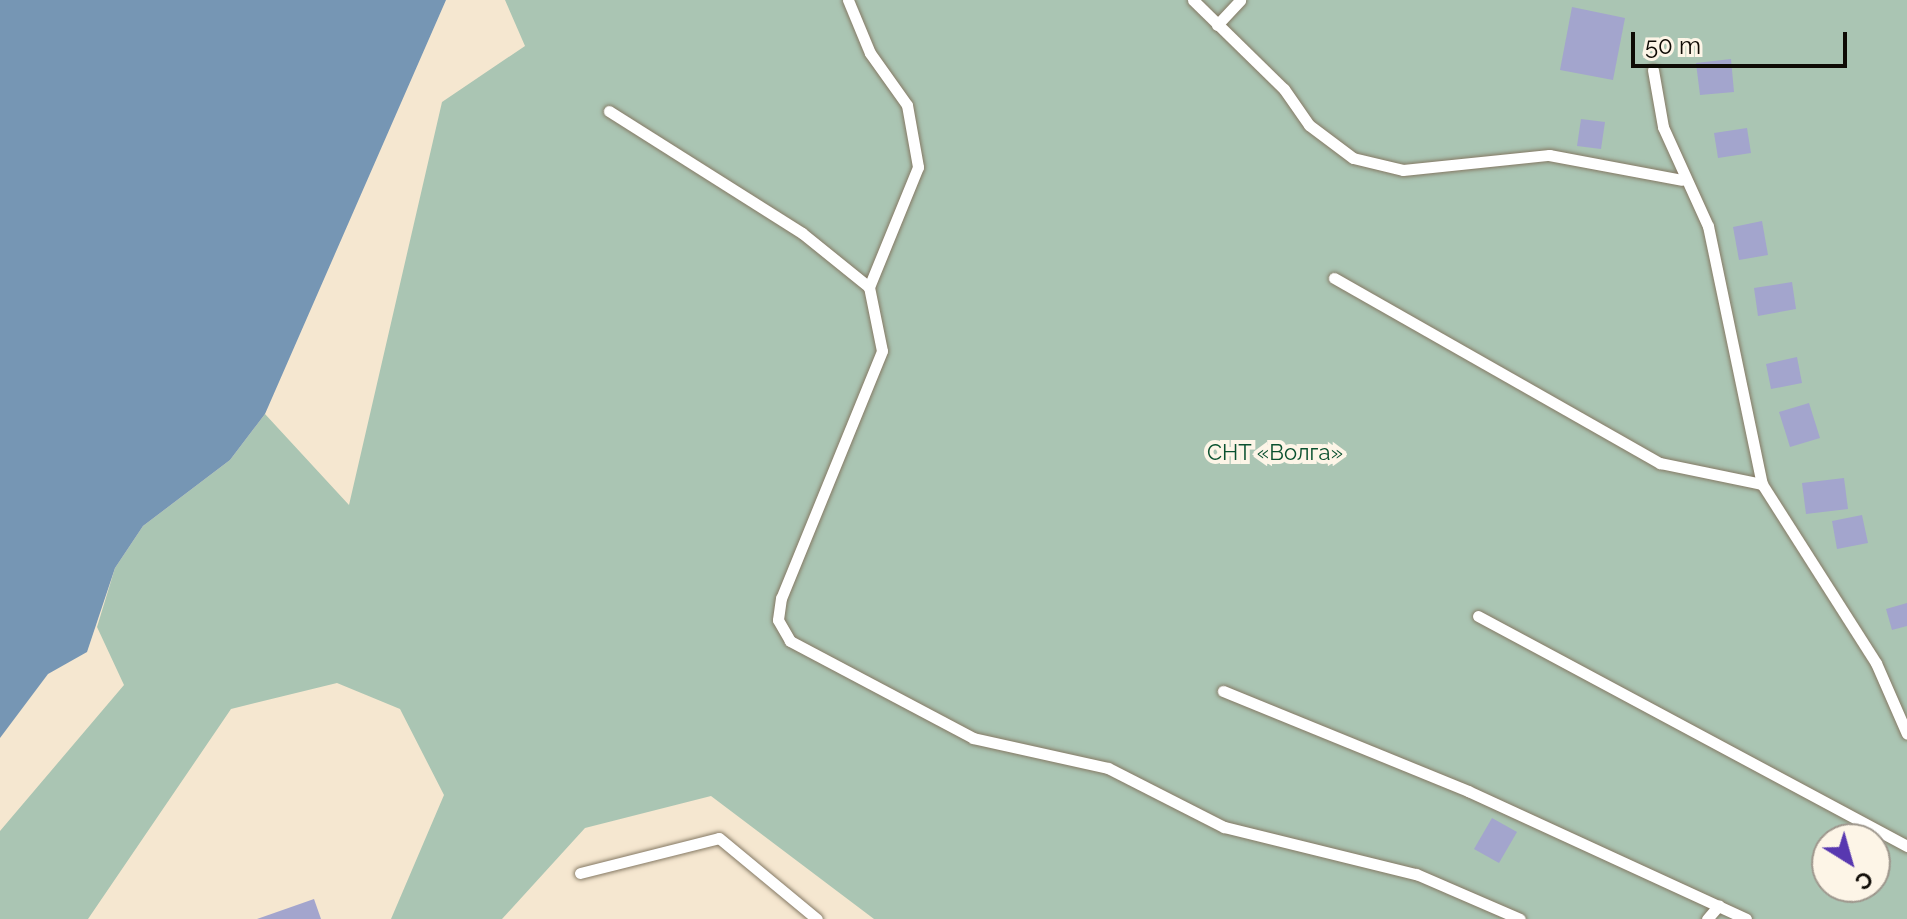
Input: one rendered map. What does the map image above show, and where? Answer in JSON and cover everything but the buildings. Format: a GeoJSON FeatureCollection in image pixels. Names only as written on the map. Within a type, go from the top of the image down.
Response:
{"type":"FeatureCollection","features":[{"type":"Feature","properties":{"kind":"lane"},"geometry":{"type":"LineString","coordinates":[[848,0],[870,53],[907,105],[918,167],[869,287],[882,351],[781,598],[778,620],[790,641],[973,738],[1108,768],[1224,827],[1416,874],[1520,919]]}},
{"type":"Feature","properties":{"kind":"lane"},"geometry":{"type":"LineString","coordinates":[[1193,0],[1284,89],[1309,125],[1353,158],[1403,170],[1549,155],[1682,180]]}},
{"type":"Feature","properties":{"kind":"lane"},"geometry":{"type":"LineString","coordinates":[[1217,25],[1240,0]]}},
{"type":"Feature","properties":{"kind":"lane"},"geometry":{"type":"LineString","coordinates":[[1653,70],[1682,180],[1708,226],[1762,484],[1876,663],[1907,734]]}},
{"type":"Feature","properties":{"kind":"lane"},"geometry":{"type":"LineString","coordinates":[[609,111],[802,233],[869,287]]}},
{"type":"Feature","properties":{"kind":"lane"},"geometry":{"type":"LineString","coordinates":[[1334,278],[1660,463],[1762,484]]}},
{"type":"Feature","properties":{"kind":"lane"},"geometry":{"type":"LineString","coordinates":[[1478,616],[1907,846]]}},
{"type":"Feature","properties":{"kind":"lane"},"geometry":{"type":"LineString","coordinates":[[1223,691],[1746,919]]}},
{"type":"Feature","properties":{"kind":"lane"},"geometry":{"type":"LineString","coordinates":[[580,873],[719,838],[817,919]]}},
{"type":"Feature","properties":{"kind":"lane"},"geometry":{"type":"LineString","coordinates":[[1707,919],[1719,905]]}},
{"type":"Feature","properties":{"kind":"green space","name":"СНТ «Волга»"},"geometry":{"type":"Polygon","coordinates":[[[505,0],[1907,0],[1907,919],[874,919],[711,796],[585,828],[502,919],[391,919],[444,795],[400,709],[337,683],[231,709],[88,919],[0,919],[0,831],[124,685],[97,627],[115,568],[143,526],[230,460],[265,414],[349,505],[442,102],[525,46],[505,0]]]}},
{"type":"Feature","properties":{"kind":"water"},"geometry":{"type":"Polygon","coordinates":[[[0,0],[446,0],[265,414],[230,460],[143,526],[115,568],[87,652],[48,674],[0,738],[0,0]]]}}]}
